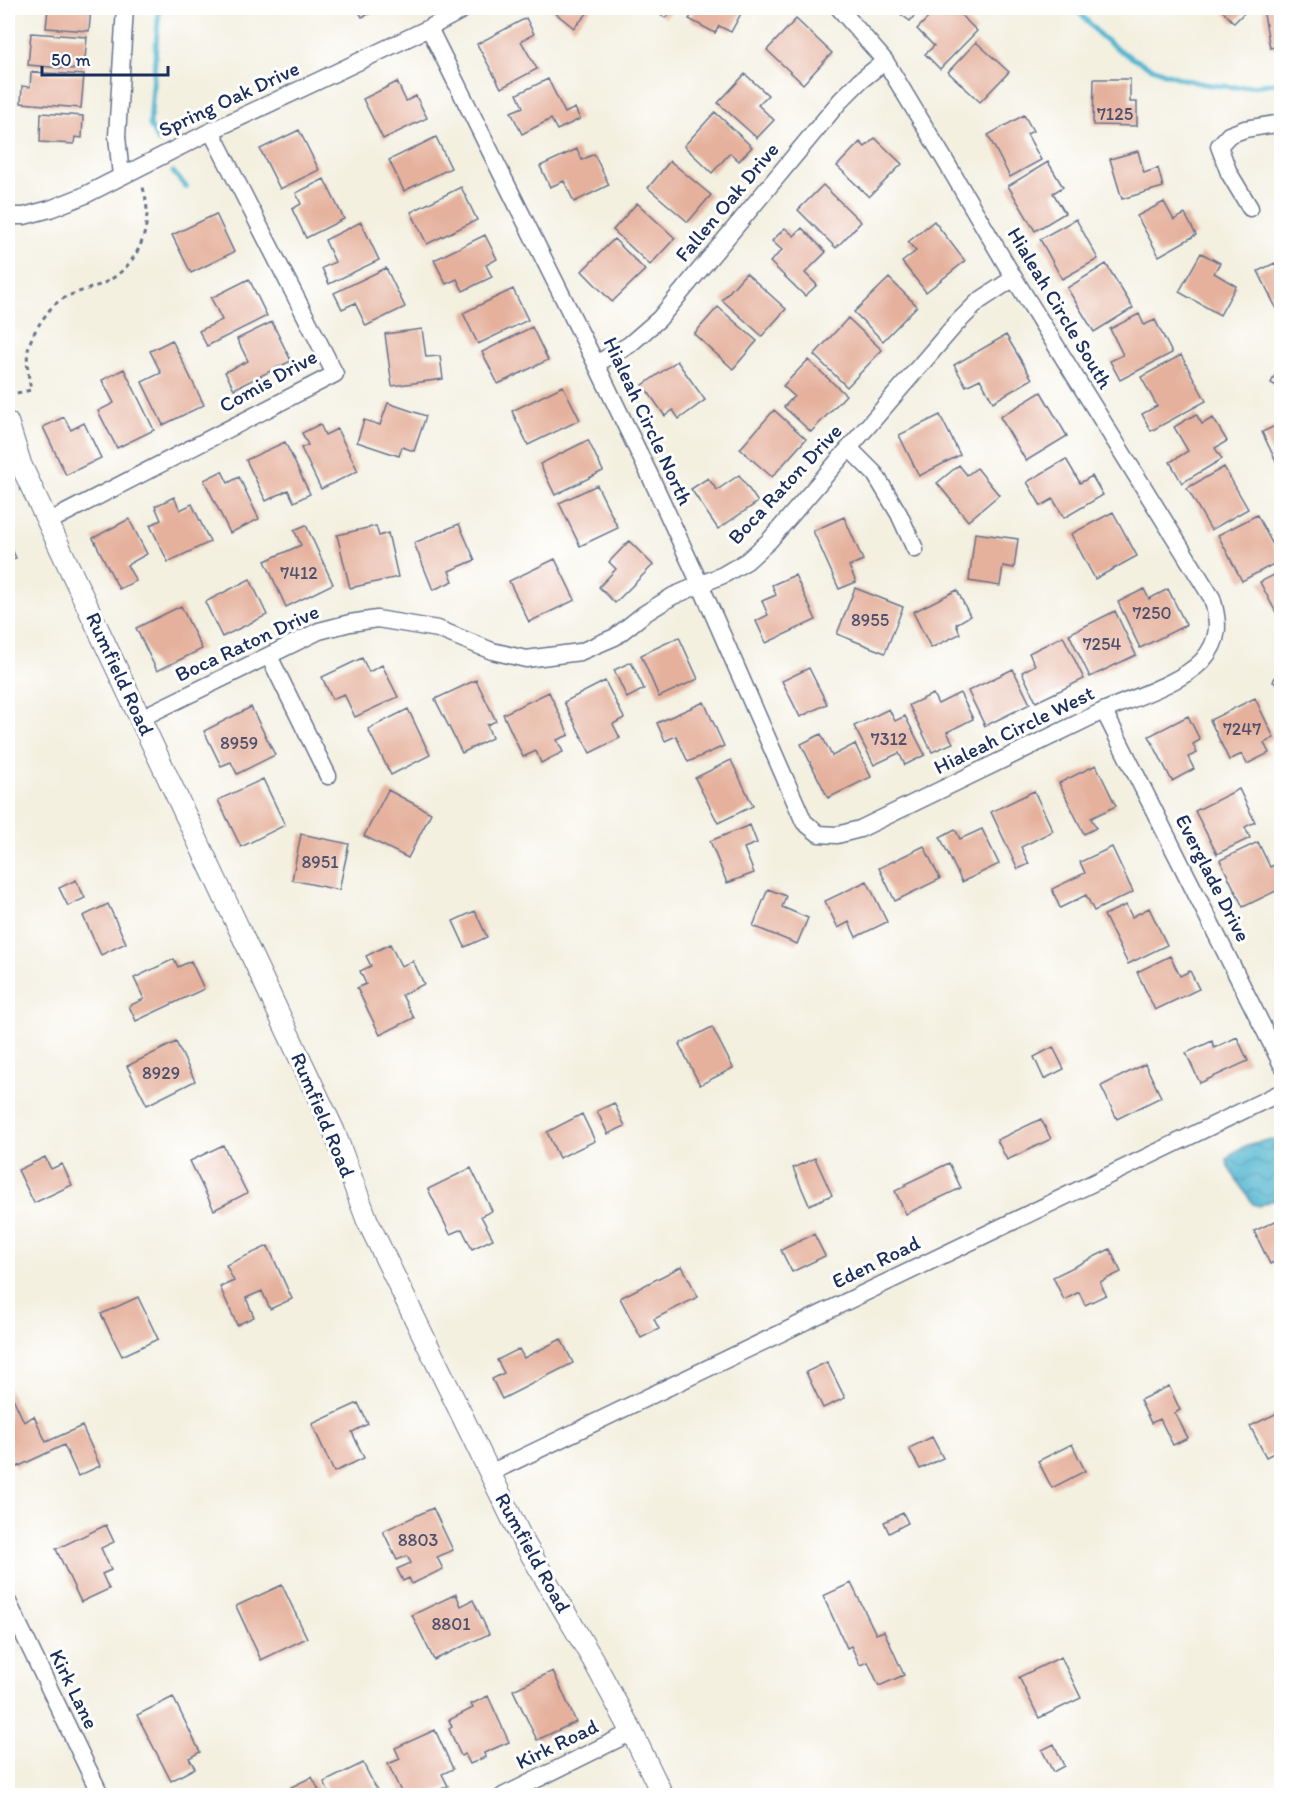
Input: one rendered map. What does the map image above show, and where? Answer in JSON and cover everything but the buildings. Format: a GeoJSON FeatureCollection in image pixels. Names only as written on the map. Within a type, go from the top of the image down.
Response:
{"type":"FeatureCollection","features":[{"type":"Feature","properties":{"kind":"main road","name":"Rumfield Road"},"geometry":{"type":"LineString","coordinates":[[8,423],[21,465],[334,1131],[367,1220],[522,1539],[632,1732],[663,1796]]}},
{"type":"Feature","properties":{"kind":"street"},"geometry":{"type":"LineString","coordinates":[[125,8],[117,136],[129,172]]}},
{"type":"Feature","properties":{"kind":"street","name":"Spring Oak Drive"},"geometry":{"type":"LineString","coordinates":[[8,216],[24,216],[83,196],[211,130],[429,28],[466,8]]}},
{"type":"Feature","properties":{"kind":"street","name":"Hialeah Circle South"},"geometry":{"type":"LineString","coordinates":[[839,8],[885,61],[944,157],[1014,279],[1212,598],[1218,619],[1215,642]]}},
{"type":"Feature","properties":{"kind":"street","name":"Hialeah Circle North"},"geometry":{"type":"LineString","coordinates":[[429,28],[596,364],[700,584],[804,822],[819,834]]}},
{"type":"Feature","properties":{"kind":"street","name":"Fallen Oak Drive"},"geometry":{"type":"LineString","coordinates":[[596,364],[629,345],[659,319],[840,101],[885,61]]}},
{"type":"Feature","properties":{"kind":"street"},"geometry":{"type":"LineString","coordinates":[[1250,208],[1229,173],[1219,146],[1229,135],[1245,129],[1281,123]]}},
{"type":"Feature","properties":{"kind":"street","name":"Comis Drive"},"geometry":{"type":"LineString","coordinates":[[48,522],[336,374],[211,130]]}},
{"type":"Feature","properties":{"kind":"street","name":"Boca Raton Drive"},"geometry":{"type":"LineString","coordinates":[[141,718],[319,632],[350,623],[377,619],[438,629],[492,651],[526,658],[580,652],[615,636],[673,596],[723,575],[747,561],[762,548],[955,325],[980,301],[1014,279]]}},
{"type":"Feature","properties":{"kind":"street"},"geometry":{"type":"LineString","coordinates":[[850,449],[875,474],[899,514],[915,549]]}},
{"type":"Feature","properties":{"kind":"street","name":"Hialeah Circle West"},"geometry":{"type":"LineString","coordinates":[[819,834],[837,835],[860,829],[1104,711],[1183,676],[1202,661],[1215,642]]}},
{"type":"Feature","properties":{"kind":"street"},"geometry":{"type":"LineString","coordinates":[[269,656],[328,776]]}},
{"type":"Feature","properties":{"kind":"street","name":"Everglade Drive"},"geometry":{"type":"LineString","coordinates":[[1104,711],[1281,1065]]}},
{"type":"Feature","properties":{"kind":"street","name":"Eden Road"},"geometry":{"type":"LineString","coordinates":[[490,1473],[1281,1092]]}},
{"type":"Feature","properties":{"kind":"street","name":"Kirk Lane"},"geometry":{"type":"LineString","coordinates":[[8,1602],[100,1796]]}},
{"type":"Feature","properties":{"kind":"street","name":"Kirk Road"},"geometry":{"type":"LineString","coordinates":[[503,1796],[632,1732]]}},
{"type":"Feature","properties":{"kind":"path"},"geometry":{"type":"LineString","coordinates":[[8,394],[32,390],[27,351],[36,328],[52,307],[67,296],[106,282],[118,274],[129,264],[140,247],[147,225],[146,196],[129,172]]}},
{"type":"Feature","properties":{"kind":"water"},"geometry":{"type":"Polygon","coordinates":[[[1274,1140],[1281,1146],[1281,1197],[1259,1206],[1253,1204],[1228,1167],[1227,1160],[1236,1151],[1248,1145],[1274,1140]]]}},
{"type":"Feature","properties":{"kind":"waterway"},"geometry":{"type":"LineString","coordinates":[[158,141],[150,125],[159,8]]}},
{"type":"Feature","properties":{"kind":"waterway"},"geometry":{"type":"LineString","coordinates":[[1075,8],[1103,38],[1117,49],[1165,73],[1218,86],[1242,87],[1282,82]]}},
{"type":"Feature","properties":{"kind":"waterway"},"geometry":{"type":"LineString","coordinates":[[173,172],[186,187]]}}]}
